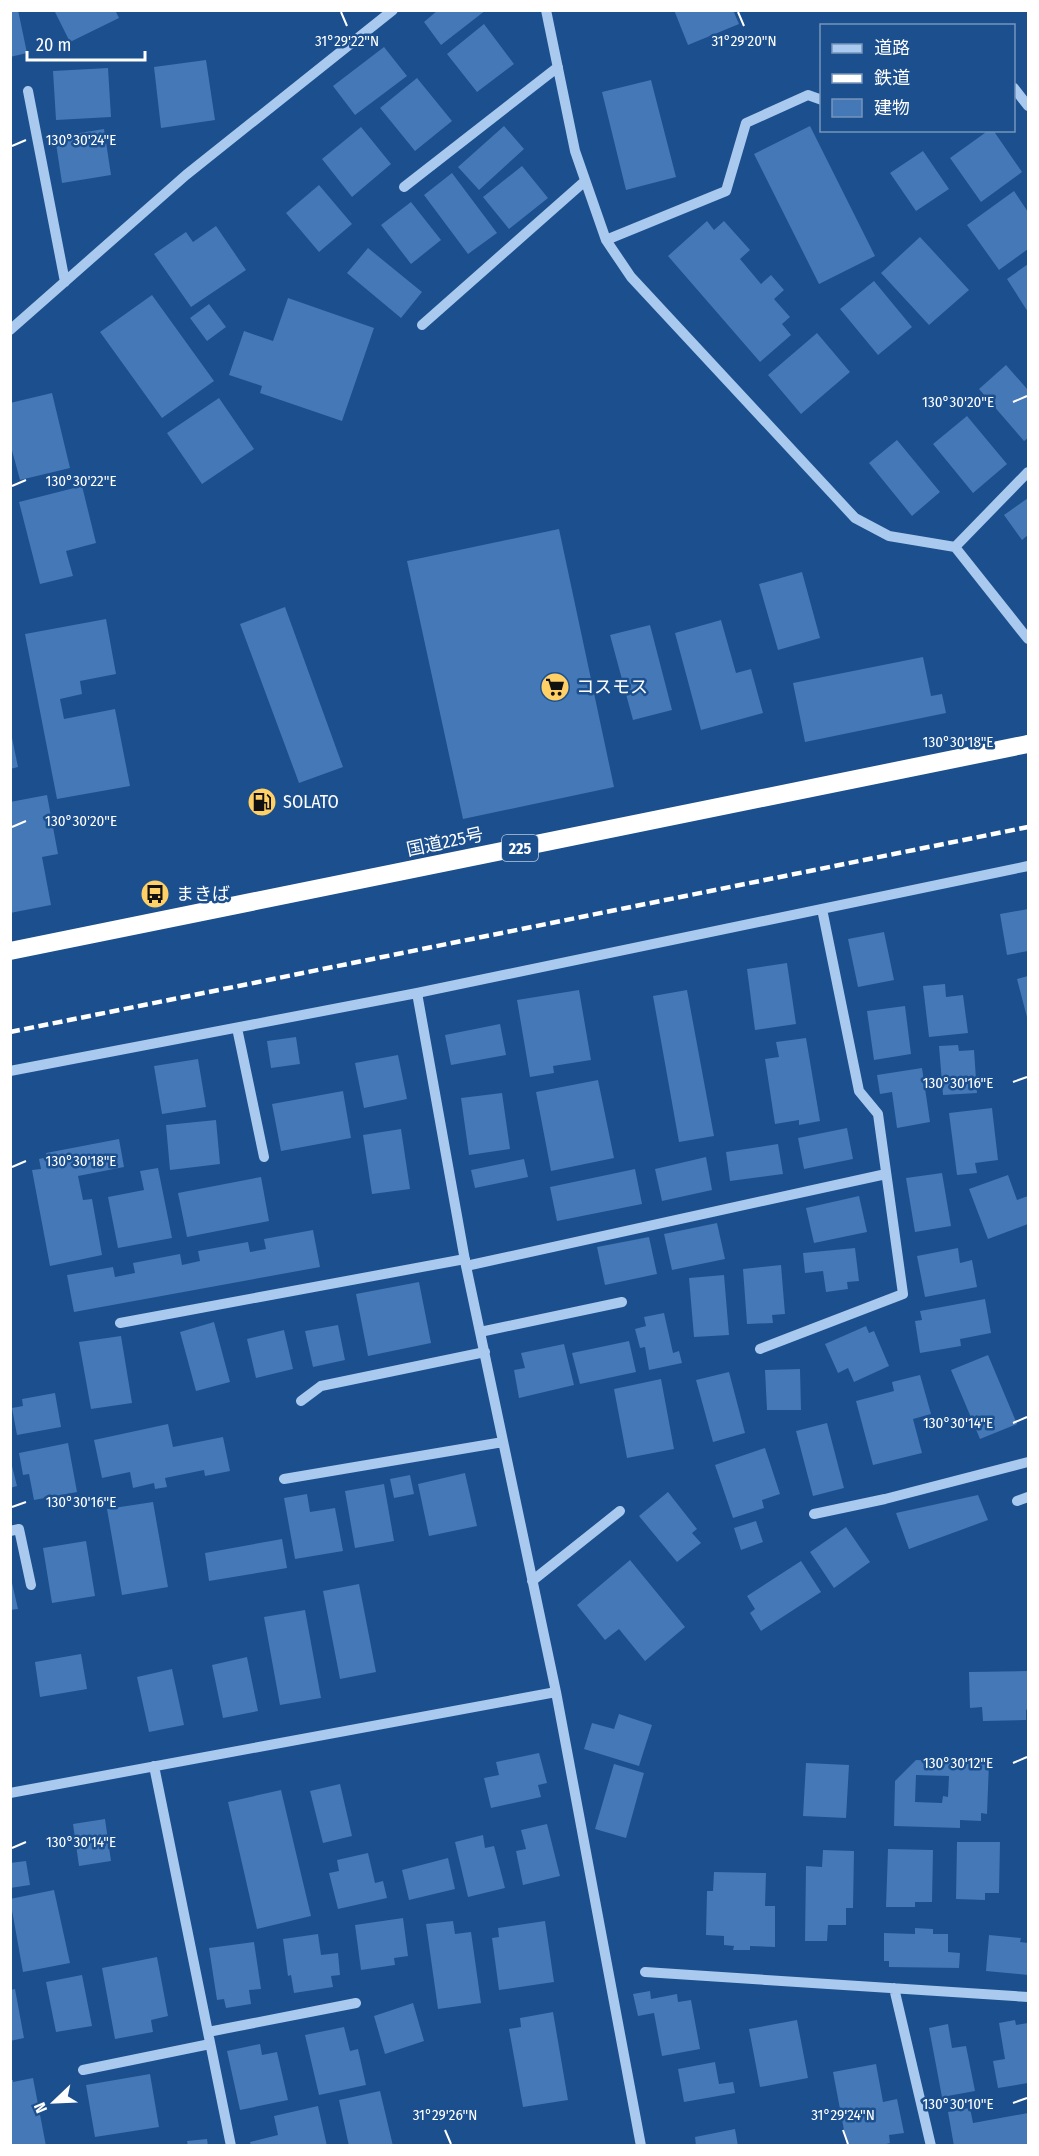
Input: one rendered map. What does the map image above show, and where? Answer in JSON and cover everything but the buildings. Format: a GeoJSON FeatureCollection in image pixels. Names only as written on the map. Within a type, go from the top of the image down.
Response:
{"type":"FeatureCollection","features":[{"type":"Feature","properties":{"kind":"highway","name":"国道225号"},"geometry":{"type":"LineString","coordinates":[[10,951],[1029,744]]}},
{"type":"Feature","properties":{"kind":"street"},"geometry":{"type":"LineString","coordinates":[[10,330],[186,175],[393,10]]}},
{"type":"Feature","properties":{"kind":"street"},"geometry":{"type":"LineString","coordinates":[[546,10],[575,151],[606,240],[631,277],[855,518],[890,536],[955,547],[1029,639]]}},
{"type":"Feature","properties":{"kind":"street"},"geometry":{"type":"LineString","coordinates":[[404,187],[558,67]]}},
{"type":"Feature","properties":{"kind":"street"},"geometry":{"type":"LineString","coordinates":[[1015,89],[1029,106]]}},
{"type":"Feature","properties":{"kind":"street"},"geometry":{"type":"LineString","coordinates":[[28,91],[64,282]]}},
{"type":"Feature","properties":{"kind":"street"},"geometry":{"type":"LineString","coordinates":[[606,240],[726,191],[746,123],[807,95],[820,99]]}},
{"type":"Feature","properties":{"kind":"street"},"geometry":{"type":"LineString","coordinates":[[422,325],[585,181]]}},
{"type":"Feature","properties":{"kind":"street"},"geometry":{"type":"LineString","coordinates":[[955,547],[1029,472]]}},
{"type":"Feature","properties":{"kind":"street"},"geometry":{"type":"LineString","coordinates":[[10,1071],[417,993],[1029,866]]}},
{"type":"Feature","properties":{"kind":"street"},"geometry":{"type":"LineString","coordinates":[[760,1349],[903,1294],[878,1114],[859,1091],[822,909]]}},
{"type":"Feature","properties":{"kind":"street"},"geometry":{"type":"LineString","coordinates":[[417,993],[465,1262],[556,1692],[641,2145]]}},
{"type":"Feature","properties":{"kind":"street"},"geometry":{"type":"LineString","coordinates":[[237,1028],[264,1157]]}},
{"type":"Feature","properties":{"kind":"street"},"geometry":{"type":"LineString","coordinates":[[120,1323],[465,1262],[886,1174]]}},
{"type":"Feature","properties":{"kind":"street"},"geometry":{"type":"LineString","coordinates":[[480,1332],[622,1302]]}},
{"type":"Feature","properties":{"kind":"street"},"geometry":{"type":"LineString","coordinates":[[301,1401],[321,1386],[484,1352]]}},
{"type":"Feature","properties":{"kind":"street"},"geometry":{"type":"LineString","coordinates":[[285,1479],[503,1442]]}},
{"type":"Feature","properties":{"kind":"street"},"geometry":{"type":"LineString","coordinates":[[814,1514],[885,1499],[1029,1462]]}},
{"type":"Feature","properties":{"kind":"street"},"geometry":{"type":"LineString","coordinates":[[1017,1501],[1029,1497]]}},
{"type":"Feature","properties":{"kind":"street"},"geometry":{"type":"LineString","coordinates":[[532,1581],[620,1511]]}},
{"type":"Feature","properties":{"kind":"street"},"geometry":{"type":"LineString","coordinates":[[10,1531],[19,1529],[31,1586]]}},
{"type":"Feature","properties":{"kind":"street"},"geometry":{"type":"LineString","coordinates":[[10,1793],[556,1692]]}},
{"type":"Feature","properties":{"kind":"street"},"geometry":{"type":"LineString","coordinates":[[154,1766],[231,2145]]}},
{"type":"Feature","properties":{"kind":"street"},"geometry":{"type":"LineString","coordinates":[[645,1972],[1029,1997]]}},
{"type":"Feature","properties":{"kind":"street"},"geometry":{"type":"LineString","coordinates":[[894,1988],[931,2145]]}},
{"type":"Feature","properties":{"kind":"street"},"geometry":{"type":"LineString","coordinates":[[208,2032],[356,2002]]}},
{"type":"Feature","properties":{"kind":"street"},"geometry":{"type":"LineString","coordinates":[[83,2070],[210,2044]]}},
{"type":"Feature","properties":{"kind":"railway"},"geometry":{"type":"LineString","coordinates":[[10,1032],[1028,827]]}},
{"type":"Feature","properties":{"kind":"place","name":"コスモス"},"geometry":{"type":"Point","coordinates":[555,687]}},
{"type":"Feature","properties":{"kind":"place","name":"SOLATO"},"geometry":{"type":"Point","coordinates":[262,802]}},
{"type":"Feature","properties":{"kind":"place","name":"まきば"},"geometry":{"type":"Point","coordinates":[155,894]}}]}
